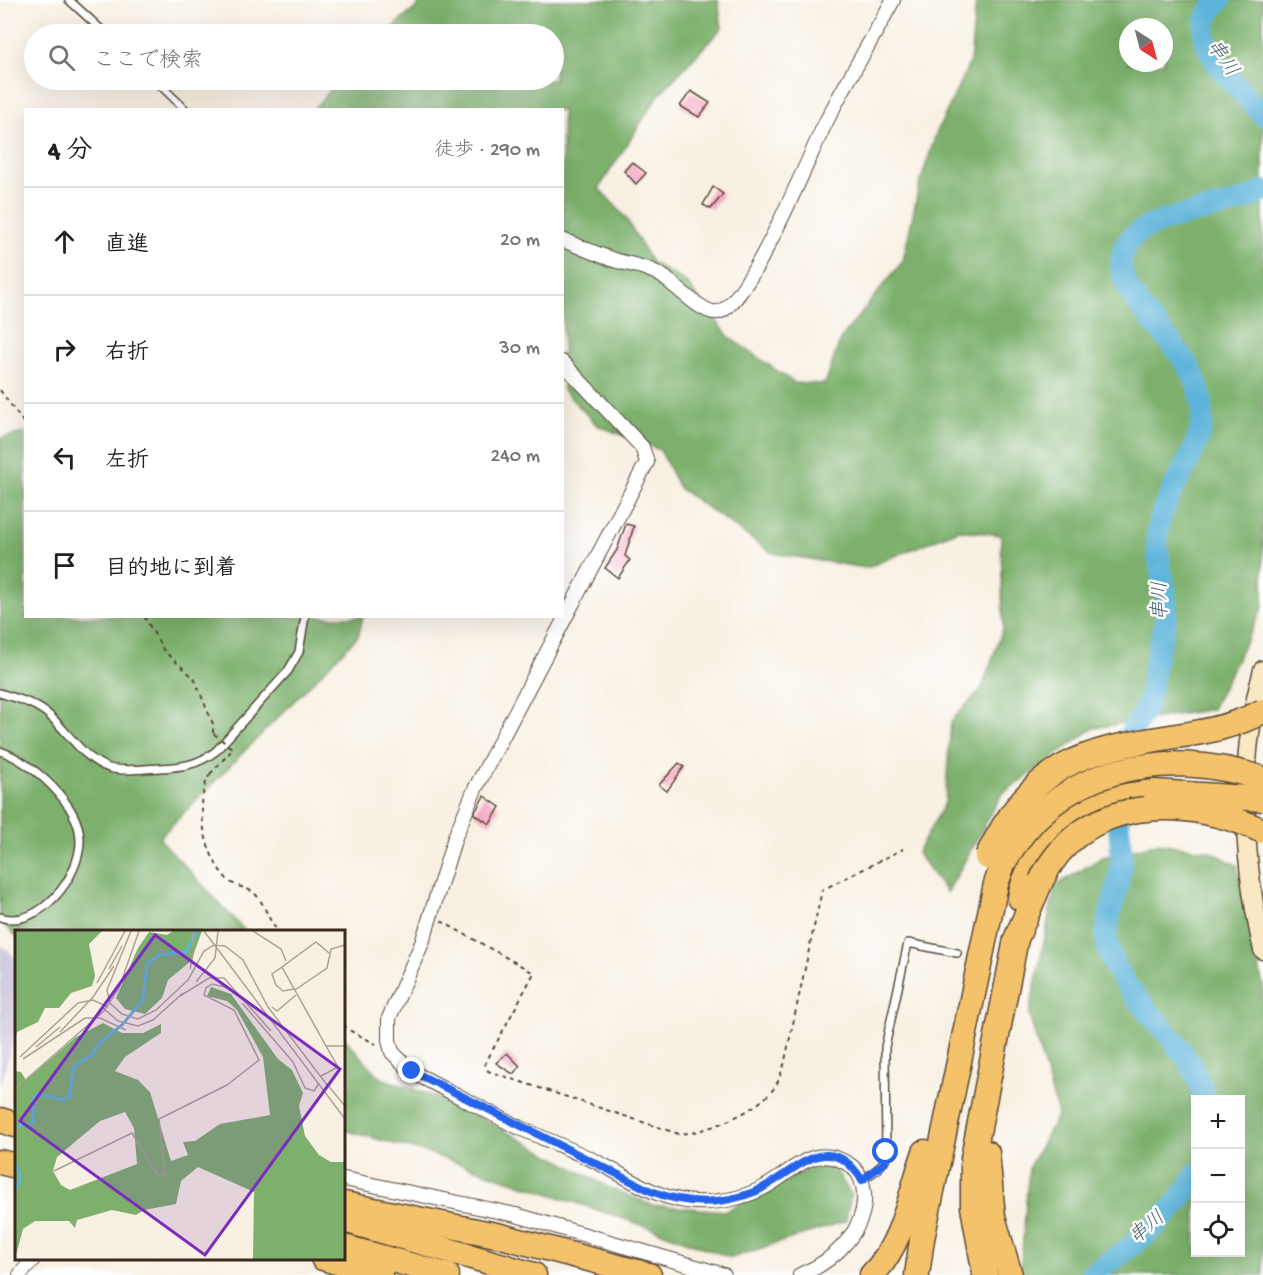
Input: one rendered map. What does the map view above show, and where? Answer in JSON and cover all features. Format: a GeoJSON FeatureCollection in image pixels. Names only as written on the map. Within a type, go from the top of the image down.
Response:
{"type":"FeatureCollection","features":[{"type":"Feature","properties":{"kind":"highway"},"geometry":{"type":"LineString","coordinates":[[995,860],[1003,824],[1040,781],[1065,764],[1114,746],[1221,728],[1263,711]]}},
{"type":"Feature","properties":{"kind":"highway"},"geometry":{"type":"LineString","coordinates":[[917,1275],[922,1239],[981,953],[981,879],[995,860],[1043,809],[1068,791],[1095,778],[1121,770],[1182,766],[1226,770],[1263,779]]}},
{"type":"Feature","properties":{"kind":"highway"},"geometry":{"type":"LineString","coordinates":[[985,1275],[976,1235],[971,1178],[988,1076],[1016,939],[1041,848],[1055,831],[1082,810],[1104,800],[1155,792],[1263,799]]}},
{"type":"Feature","properties":{"kind":"highway"},"geometry":{"type":"LineString","coordinates":[[1034,878],[1068,840],[1090,824],[1114,814],[1142,810],[1193,812],[1232,820],[1263,831]]}},
{"type":"Feature","properties":{"kind":"highway"},"geometry":{"type":"LineString","coordinates":[[988,1076],[987,1157],[993,1217],[1010,1275]]}},
{"type":"Feature","properties":{"kind":"highway"},"geometry":{"type":"LineString","coordinates":[[872,1275],[885,1260],[899,1232],[924,1154],[955,1079]]}},
{"type":"Feature","properties":{"kind":"highway"},"geometry":{"type":"LineString","coordinates":[[0,1120],[15,1125]]}},
{"type":"Feature","properties":{"kind":"highway"},"geometry":{"type":"LineString","coordinates":[[354,1206],[501,1236],[649,1275]]}},
{"type":"Feature","properties":{"kind":"highway"},"geometry":{"type":"LineString","coordinates":[[345,1220],[534,1275]]}},
{"type":"Feature","properties":{"kind":"highway"},"geometry":{"type":"LineString","coordinates":[[345,1247],[447,1275]]}},
{"type":"Feature","properties":{"kind":"highway"},"geometry":{"type":"LineString","coordinates":[[330,1260],[380,1275]]}},
{"type":"Feature","properties":{"kind":"main road"},"geometry":{"type":"LineString","coordinates":[[1263,669],[1250,730],[1245,812],[1250,886],[1263,950]]}},
{"type":"Feature","properties":{"kind":"street"},"geometry":{"type":"LineString","coordinates":[[564,241],[613,260],[652,270],[704,309],[715,313],[734,303],[800,182],[825,125],[893,0]]}},
{"type":"Feature","properties":{"kind":"street"},"geometry":{"type":"LineString","coordinates":[[564,364],[642,447],[647,462],[475,789],[454,837],[422,943],[389,1018],[389,1040],[392,1052],[412,1071],[517,1126],[667,1197],[713,1202],[742,1196],[766,1186],[802,1161],[818,1155],[836,1157],[848,1163],[862,1180],[864,1209],[854,1232],[832,1257],[800,1275]]}},
{"type":"Feature","properties":{"kind":"street"},"geometry":{"type":"LineString","coordinates":[[345,1179],[526,1218],[724,1275]]}},
{"type":"Feature","properties":{"kind":"street"},"geometry":{"type":"LineString","coordinates":[[20,1275],[32,1260]]}},
{"type":"Feature","properties":{"kind":"lane"},"geometry":{"type":"LineString","coordinates":[[69,0],[95,24]]}},
{"type":"Feature","properties":{"kind":"lane"},"geometry":{"type":"LineString","coordinates":[[165,90],[184,108]]}},
{"type":"Feature","properties":{"kind":"lane"},"geometry":{"type":"LineString","coordinates":[[0,693],[32,703],[49,715],[89,756],[108,767],[125,770],[186,767],[216,752],[288,671],[299,652],[305,618]]}},
{"type":"Feature","properties":{"kind":"lane"},"geometry":{"type":"LineString","coordinates":[[0,750],[17,756],[37,770],[54,788],[75,819],[81,839],[77,864],[60,892],[36,912],[9,920],[0,916]]}},
{"type":"Feature","properties":{"kind":"lane"},"geometry":{"type":"LineString","coordinates":[[862,1180],[878,1169],[886,1158],[885,1047],[908,943],[957,953]]}},
{"type":"Feature","properties":{"kind":"path"},"geometry":{"type":"LineString","coordinates":[[0,390],[24,423]]}},
{"type":"Feature","properties":{"kind":"path"},"geometry":{"type":"LineString","coordinates":[[145,618],[164,651],[194,678],[213,724],[213,733],[233,749],[204,784],[202,803],[205,840],[220,870],[231,883],[255,894],[277,930]]}},
{"type":"Feature","properties":{"kind":"path"},"geometry":{"type":"LineString","coordinates":[[431,916],[534,974],[485,1064],[488,1071],[679,1134],[697,1133],[714,1127],[760,1102],[775,1087],[784,1065],[822,890],[903,849]]}},
{"type":"Feature","properties":{"kind":"path"},"geometry":{"type":"LineString","coordinates":[[345,1026],[347,1029],[392,1052]]}},
{"type":"Feature","properties":{"kind":"shaded area"},"geometry":{"type":"Polygon","coordinates":[[[0,944],[15,957],[15,1034],[0,1087],[0,944]]]}},
{"type":"Feature","properties":{"kind":"green space"},"geometry":{"type":"Polygon","coordinates":[[[421,0],[718,0],[722,28],[658,96],[599,188],[626,218],[651,262],[686,282],[730,338],[795,383],[825,384],[841,338],[903,261],[919,186],[936,134],[970,62],[976,0],[1263,0],[1263,607],[1212,709],[1094,728],[1002,794],[947,893],[917,853],[945,803],[951,721],[982,688],[1003,628],[1001,535],[959,530],[866,568],[772,553],[679,488],[660,450],[597,425],[564,391],[564,108],[315,108],[330,90],[564,90],[564,24],[397,24],[418,6],[421,0]]]}},
{"type":"Feature","properties":{"kind":"green space"},"geometry":{"type":"Polygon","coordinates":[[[24,433],[24,618],[363,618],[358,636],[159,838],[244,930],[15,930],[15,935],[0,921],[0,438],[24,433]]]}},
{"type":"Feature","properties":{"kind":"green space"},"geometry":{"type":"Polygon","coordinates":[[[1158,843],[1210,851],[1237,865],[1263,986],[1263,1275],[1020,1275],[1029,1167],[1058,1114],[1029,1015],[1055,886],[1103,857],[1158,843]]]}},
{"type":"Feature","properties":{"kind":"green space"},"geometry":{"type":"Polygon","coordinates":[[[345,1039],[381,1078],[454,1103],[612,1189],[652,1205],[726,1211],[809,1169],[823,1166],[836,1170],[851,1195],[846,1221],[731,1258],[654,1229],[428,1153],[345,1130],[345,1039]]]}},
{"type":"Feature","properties":{"kind":"building"},"geometry":{"type":"Polygon","coordinates":[[[691,91],[710,103],[699,117],[680,106],[691,91]]]}},
{"type":"Feature","properties":{"kind":"building"},"geometry":{"type":"Polygon","coordinates":[[[632,162],[646,173],[636,184],[624,171],[632,162]]]}},
{"type":"Feature","properties":{"kind":"building"},"geometry":{"type":"Polygon","coordinates":[[[713,187],[723,194],[711,209],[703,205],[713,187]]]}},
{"type":"Feature","properties":{"kind":"building"},"geometry":{"type":"Polygon","coordinates":[[[626,524],[634,526],[625,556],[630,560],[618,578],[605,568],[617,550],[626,524]]]}},
{"type":"Feature","properties":{"kind":"building"},"geometry":{"type":"Polygon","coordinates":[[[679,763],[684,767],[667,791],[659,785],[679,763]]]}},
{"type":"Feature","properties":{"kind":"building"},"geometry":{"type":"Polygon","coordinates":[[[484,796],[500,807],[490,824],[474,814],[484,796]]]}},
{"type":"Feature","properties":{"kind":"building"},"geometry":{"type":"Polygon","coordinates":[[[507,1053],[520,1066],[513,1074],[496,1063],[507,1053]]]}},
{"type":"Feature","properties":{"kind":"waterway","name":"串川"},"geometry":{"type":"LineString","coordinates":[[1220,0],[1208,16],[1204,31],[1207,46],[1226,75],[1263,115]]}},
{"type":"Feature","properties":{"kind":"waterway","name":"串川"},"geometry":{"type":"LineString","coordinates":[[1118,759],[1150,695],[1166,614],[1158,551],[1158,529],[1170,496],[1194,449],[1203,415],[1201,397],[1186,363],[1130,291],[1122,272],[1123,252],[1135,234],[1150,226],[1231,204],[1263,191]]}},
{"type":"Feature","properties":{"kind":"waterway","name":"串川"},"geometry":{"type":"LineString","coordinates":[[1116,798],[1121,840],[1120,877],[1108,922],[1107,945],[1120,974],[1132,992],[1188,1060],[1203,1095]]}},
{"type":"Feature","properties":{"kind":"waterway","name":"串川"},"geometry":{"type":"LineString","coordinates":[[1091,1275],[1163,1219],[1191,1182]]}},
{"type":"Feature","properties":{"kind":"route"},"geometry":{"type":"LineString","coordinates":[[412,1071],[462,1095],[517,1126],[592,1160],[651,1191],[676,1199],[713,1202],[742,1196],[766,1186],[802,1161],[818,1155],[836,1157],[848,1163],[862,1180],[884,1163],[886,1152]]}}]}
